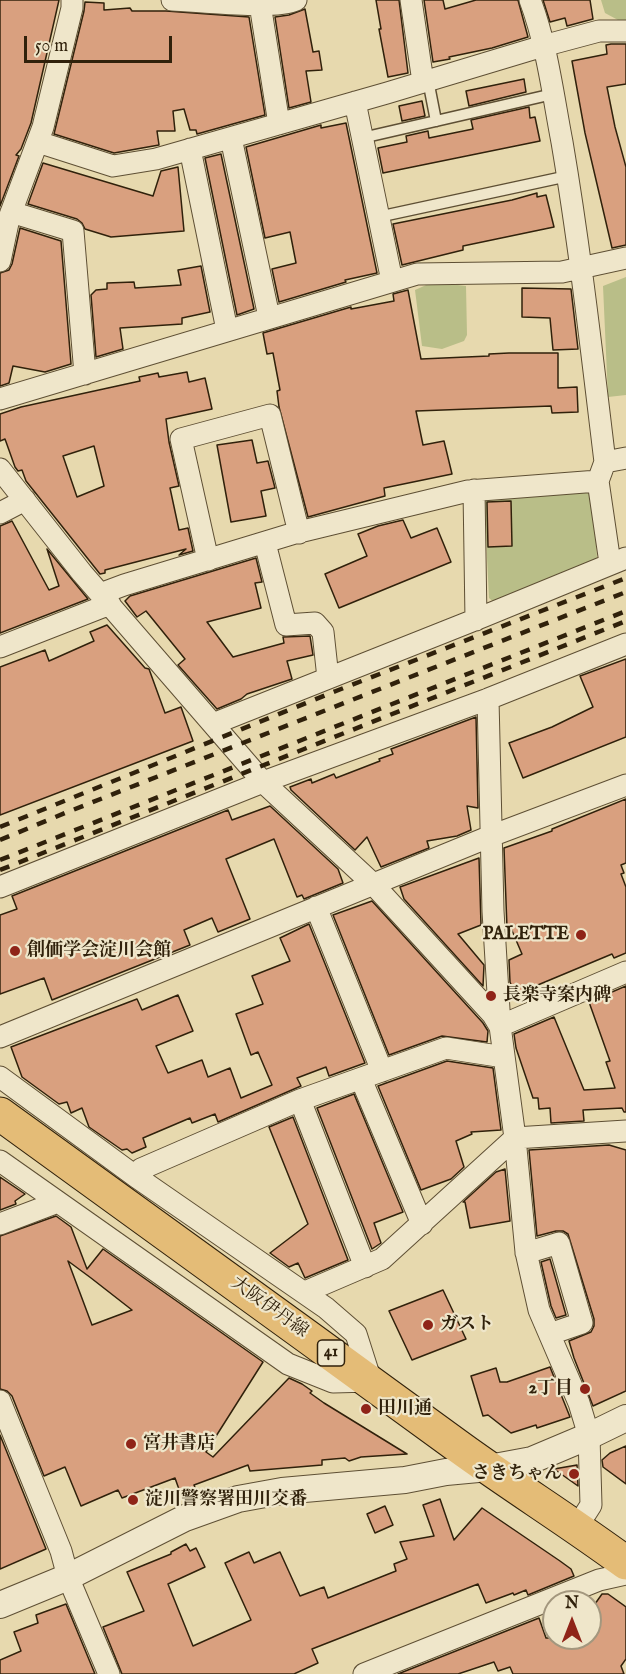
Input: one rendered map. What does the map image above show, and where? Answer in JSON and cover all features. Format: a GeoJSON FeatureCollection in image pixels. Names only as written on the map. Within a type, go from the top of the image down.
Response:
{"type":"FeatureCollection","features":[{"type":"Feature","properties":{"kind":"main road","name":"大阪伊丹線"},"geometry":{"type":"LineString","coordinates":[[0,1114],[489,1468],[626,1563]]}},
{"type":"Feature","properties":{"kind":"street"},"geometry":{"type":"LineString","coordinates":[[0,261],[7,214],[43,127],[72,0]]}},
{"type":"Feature","properties":{"kind":"street"},"geometry":{"type":"LineString","coordinates":[[172,0],[260,4],[296,0]]}},
{"type":"Feature","properties":{"kind":"street"},"geometry":{"type":"LineString","coordinates":[[411,0],[426,81]]}},
{"type":"Feature","properties":{"kind":"street"},"geometry":{"type":"LineString","coordinates":[[213,724],[476,620],[618,560],[601,471],[582,269],[568,176],[543,46],[530,0]]}},
{"type":"Feature","properties":{"kind":"street"},"geometry":{"type":"LineString","coordinates":[[260,4],[279,124]]}},
{"type":"Feature","properties":{"kind":"street"},"geometry":{"type":"LineString","coordinates":[[38,142],[113,166],[156,159],[543,46],[599,31],[626,31]]}},
{"type":"Feature","properties":{"kind":"street"},"geometry":{"type":"LineString","coordinates":[[355,102],[392,281]]}},
{"type":"Feature","properties":{"kind":"street"},"geometry":{"type":"LineString","coordinates":[[231,138],[269,317]]}},
{"type":"Feature","properties":{"kind":"street"},"geometry":{"type":"LineString","coordinates":[[190,149],[227,330]]}},
{"type":"Feature","properties":{"kind":"street"},"geometry":{"type":"LineString","coordinates":[[7,214],[73,231],[85,374]]}},
{"type":"Feature","properties":{"kind":"street"},"geometry":{"type":"LineString","coordinates":[[0,399],[417,274],[562,272],[626,258]]}},
{"type":"Feature","properties":{"kind":"street"},"geometry":{"type":"LineString","coordinates":[[208,560],[181,438],[270,416],[299,533]]}},
{"type":"Feature","properties":{"kind":"street"},"geometry":{"type":"LineString","coordinates":[[0,647],[105,599],[124,585],[299,533],[474,490],[601,471],[626,458]]}},
{"type":"Feature","properties":{"kind":"street"},"geometry":{"type":"LineString","coordinates":[[0,469],[105,599],[263,782],[373,884],[500,1026]]}},
{"type":"Feature","properties":{"kind":"street"},"geometry":{"type":"LineString","coordinates":[[474,490],[476,620]]}},
{"type":"Feature","properties":{"kind":"street"},"geometry":{"type":"LineString","coordinates":[[0,513],[25,500]]}},
{"type":"Feature","properties":{"kind":"street"},"geometry":{"type":"LineString","coordinates":[[265,543],[286,626],[315,623],[323,632],[328,678]]}},
{"type":"Feature","properties":{"kind":"street"},"geometry":{"type":"LineString","coordinates":[[0,887],[263,782],[489,699],[626,644]]}},
{"type":"Feature","properties":{"kind":"street"},"geometry":{"type":"LineString","coordinates":[[489,699],[493,911],[500,1026],[515,1138],[526,1253],[539,1310],[579,1403],[590,1436],[591,1505],[577,1527]]}},
{"type":"Feature","properties":{"kind":"street"},"geometry":{"type":"LineString","coordinates":[[0,1037],[491,836],[626,784]]}},
{"type":"Feature","properties":{"kind":"street"},"geometry":{"type":"LineString","coordinates":[[316,907],[382,1071]]}},
{"type":"Feature","properties":{"kind":"street"},"geometry":{"type":"LineString","coordinates":[[500,1026],[626,972]]}},
{"type":"Feature","properties":{"kind":"street"},"geometry":{"type":"LineString","coordinates":[[135,1176],[141,1169],[300,1100],[446,1048],[504,1057]]}},
{"type":"Feature","properties":{"kind":"street"},"geometry":{"type":"LineString","coordinates":[[0,1077],[135,1176],[305,1292],[356,1334],[371,1381],[333,1382],[288,1364],[0,1161]]}},
{"type":"Feature","properties":{"kind":"street"},"geometry":{"type":"LineString","coordinates":[[361,1079],[422,1224]]}},
{"type":"Feature","properties":{"kind":"street"},"geometry":{"type":"LineString","coordinates":[[300,1100],[365,1267]]}},
{"type":"Feature","properties":{"kind":"street"},"geometry":{"type":"LineString","coordinates":[[305,1292],[382,1259],[515,1138],[625,1136]]}},
{"type":"Feature","properties":{"kind":"street"},"geometry":{"type":"LineString","coordinates":[[0,1224],[58,1202]]}},
{"type":"Feature","properties":{"kind":"street"},"geometry":{"type":"LineString","coordinates":[[526,1253],[559,1243],[582,1323],[550,1334]]}},
{"type":"Feature","properties":{"kind":"street"},"geometry":{"type":"LineString","coordinates":[[0,1401],[61,1551],[68,1577],[109,1674]]}},
{"type":"Feature","properties":{"kind":"street"},"geometry":{"type":"LineString","coordinates":[[0,1605],[68,1577],[185,1518],[237,1499],[282,1491],[405,1480],[532,1460],[626,1418]]}},
{"type":"Feature","properties":{"kind":"street"},"geometry":{"type":"LineString","coordinates":[[364,1674],[599,1580],[626,1574]]}},
{"type":"Feature","properties":{"kind":"lane"},"geometry":{"type":"LineString","coordinates":[[426,81],[436,121]]}},
{"type":"Feature","properties":{"kind":"lane"},"geometry":{"type":"LineString","coordinates":[[362,138],[553,94]]}},
{"type":"Feature","properties":{"kind":"lane"},"geometry":{"type":"LineString","coordinates":[[378,217],[568,176]]}},
{"type":"Feature","properties":{"kind":"green space"},"geometry":{"type":"Polygon","coordinates":[[[601,0],[626,0],[626,21],[618,20],[605,13],[601,0]]]}},
{"type":"Feature","properties":{"kind":"green space"},"geometry":{"type":"Polygon","coordinates":[[[626,277],[626,395],[608,397],[603,286],[626,277]]]}},
{"type":"Feature","properties":{"kind":"green space"},"geometry":{"type":"Polygon","coordinates":[[[433,282],[466,286],[467,335],[464,341],[442,349],[422,346],[415,290],[433,282]]]}},
{"type":"Feature","properties":{"kind":"green space"},"geometry":{"type":"Polygon","coordinates":[[[587,489],[594,496],[597,558],[497,605],[489,598],[484,496],[587,489]]]}},
{"type":"Feature","properties":{"kind":"building"},"geometry":{"type":"Polygon","coordinates":[[[0,0],[59,0],[31,123],[21,149],[16,155],[19,156],[0,206],[0,0]]]}},
{"type":"Feature","properties":{"kind":"building"},"geometry":{"type":"Polygon","coordinates":[[[376,0],[399,0],[408,73],[388,77],[376,0]]]}},
{"type":"Feature","properties":{"kind":"building"},"geometry":{"type":"Polygon","coordinates":[[[424,0],[443,0],[445,9],[476,0],[518,0],[528,37],[433,62],[424,0]]]}},
{"type":"Feature","properties":{"kind":"building"},"geometry":{"type":"Polygon","coordinates":[[[543,0],[590,0],[593,19],[567,26],[565,18],[550,22],[543,0]]]}},
{"type":"Feature","properties":{"kind":"building"},"geometry":{"type":"Polygon","coordinates":[[[85,2],[104,3],[104,10],[130,8],[132,11],[249,17],[265,115],[197,134],[196,130],[190,130],[184,109],[173,111],[175,131],[157,131],[159,145],[114,153],[54,134],[85,2]]]}},
{"type":"Feature","properties":{"kind":"building"},"geometry":{"type":"Polygon","coordinates":[[[305,9],[313,52],[319,51],[322,70],[306,71],[311,102],[289,108],[275,17],[305,9]]]}},
{"type":"Feature","properties":{"kind":"building"},"geometry":{"type":"Polygon","coordinates":[[[626,44],[626,84],[607,87],[626,167],[626,245],[612,248],[585,133],[572,61],[607,54],[606,45],[626,44]]]}},
{"type":"Feature","properties":{"kind":"building"},"geometry":{"type":"Polygon","coordinates":[[[524,79],[526,92],[469,106],[466,91],[524,79]]]}},
{"type":"Feature","properties":{"kind":"building"},"geometry":{"type":"Polygon","coordinates":[[[422,101],[425,116],[402,121],[399,106],[422,101]]]}},
{"type":"Feature","properties":{"kind":"building"},"geometry":{"type":"Polygon","coordinates":[[[529,107],[530,118],[535,117],[540,141],[383,173],[378,148],[407,142],[406,136],[428,131],[429,138],[473,129],[471,120],[529,107]]]}},
{"type":"Feature","properties":{"kind":"building"},"geometry":{"type":"Polygon","coordinates":[[[346,123],[377,273],[345,280],[346,282],[279,302],[272,269],[296,263],[290,232],[265,238],[246,147],[321,125],[321,128],[346,123]]]}},
{"type":"Feature","properties":{"kind":"building"},"geometry":{"type":"Polygon","coordinates":[[[221,154],[254,309],[237,315],[205,158],[221,154]]]}},
{"type":"Feature","properties":{"kind":"building"},"geometry":{"type":"Polygon","coordinates":[[[43,163],[153,196],[161,171],[178,167],[184,231],[111,237],[85,229],[77,219],[28,204],[43,163]]]}},
{"type":"Feature","properties":{"kind":"building"},"geometry":{"type":"Polygon","coordinates":[[[537,193],[537,197],[546,195],[554,227],[463,246],[463,250],[402,265],[393,224],[537,193]]]}},
{"type":"Feature","properties":{"kind":"building"},"geometry":{"type":"Polygon","coordinates":[[[20,228],[61,241],[71,364],[45,372],[13,366],[9,383],[0,386],[0,273],[9,270],[12,264],[20,228]]]}},
{"type":"Feature","properties":{"kind":"building"},"geometry":{"type":"Polygon","coordinates":[[[201,266],[210,312],[182,318],[182,324],[120,328],[123,349],[96,357],[91,295],[96,290],[107,289],[107,283],[134,282],[135,288],[181,285],[178,270],[201,266]]]}},
{"type":"Feature","properties":{"kind":"building"},"geometry":{"type":"Polygon","coordinates":[[[522,288],[571,289],[578,349],[553,350],[550,318],[522,317],[522,288]]]}},
{"type":"Feature","properties":{"kind":"building"},"geometry":{"type":"Polygon","coordinates":[[[408,290],[421,359],[509,353],[558,353],[558,388],[577,387],[578,412],[552,413],[551,406],[416,411],[423,445],[444,441],[452,474],[384,488],[385,496],[308,517],[279,407],[277,391],[280,390],[273,353],[267,354],[263,333],[351,307],[351,309],[394,301],[393,294],[408,290]]]}},
{"type":"Feature","properties":{"kind":"building"},"geometry":{"type":"Polygon","coordinates":[[[187,372],[189,382],[205,378],[212,409],[166,419],[179,486],[170,488],[179,530],[188,528],[193,551],[179,555],[186,549],[105,570],[105,573],[100,574],[26,481],[22,470],[18,471],[15,467],[5,439],[0,441],[0,414],[21,407],[140,381],[139,377],[158,373],[159,377],[187,372]],[[94,446],[63,456],[77,497],[104,486],[94,446]]]}},
{"type":"Feature","properties":{"kind":"building"},"geometry":{"type":"Polygon","coordinates":[[[252,440],[257,463],[268,461],[275,488],[261,491],[266,516],[231,522],[217,445],[252,440]]]}},
{"type":"Feature","properties":{"kind":"building"},"geometry":{"type":"Polygon","coordinates":[[[511,501],[512,546],[488,547],[487,502],[511,501]]]}},
{"type":"Feature","properties":{"kind":"building"},"geometry":{"type":"Polygon","coordinates":[[[403,520],[411,538],[437,528],[451,562],[339,608],[325,574],[367,556],[358,534],[403,520]]]}},
{"type":"Feature","properties":{"kind":"building"},"geometry":{"type":"Polygon","coordinates":[[[12,521],[49,590],[59,586],[47,549],[88,599],[0,633],[0,526],[12,521]]]}},
{"type":"Feature","properties":{"kind":"building"},"geometry":{"type":"Polygon","coordinates":[[[256,558],[262,582],[255,583],[261,608],[207,622],[233,657],[284,643],[283,637],[310,636],[313,655],[287,661],[292,679],[247,694],[217,709],[178,665],[185,659],[146,611],[137,617],[125,601],[130,596],[256,558]]]}},
{"type":"Feature","properties":{"kind":"building"},"geometry":{"type":"Polygon","coordinates":[[[107,625],[145,668],[149,669],[165,713],[181,707],[193,741],[0,815],[0,667],[45,650],[49,661],[94,641],[90,632],[107,625]]]}},
{"type":"Feature","properties":{"kind":"building"},"geometry":{"type":"Polygon","coordinates":[[[626,659],[626,737],[523,778],[509,743],[552,727],[593,707],[580,676],[626,659]]]}},
{"type":"Feature","properties":{"kind":"building"},"geometry":{"type":"Polygon","coordinates":[[[476,717],[478,808],[467,806],[471,830],[457,836],[427,841],[429,848],[381,867],[367,837],[355,850],[291,790],[290,787],[311,779],[312,783],[334,774],[336,778],[380,761],[379,759],[393,754],[391,749],[476,717]]]}},
{"type":"Feature","properties":{"kind":"building"},"geometry":{"type":"Polygon","coordinates":[[[626,799],[626,863],[621,865],[624,873],[621,874],[626,887],[626,953],[614,958],[612,954],[521,992],[514,992],[510,982],[509,960],[522,954],[510,926],[507,928],[504,848],[552,831],[552,829],[626,799]]]}},
{"type":"Feature","properties":{"kind":"building"},"geometry":{"type":"Polygon","coordinates":[[[270,806],[338,869],[343,883],[304,899],[302,895],[297,897],[274,839],[226,859],[250,919],[218,932],[212,918],[184,930],[190,945],[52,1000],[44,978],[0,994],[0,915],[17,909],[12,896],[228,810],[232,820],[270,806]]]}},
{"type":"Feature","properties":{"kind":"building"},"geometry":{"type":"Polygon","coordinates":[[[479,858],[481,925],[458,934],[484,965],[483,986],[404,899],[400,887],[479,858]]]}},
{"type":"Feature","properties":{"kind":"building"},"geometry":{"type":"Polygon","coordinates":[[[372,901],[483,1023],[488,1031],[487,1042],[442,1036],[389,1055],[333,915],[372,901]]]}},
{"type":"Feature","properties":{"kind":"building"},"geometry":{"type":"Polygon","coordinates":[[[309,924],[365,1063],[329,1076],[326,1067],[297,1078],[301,1086],[218,1122],[215,1114],[192,1123],[190,1118],[143,1138],[146,1147],[132,1153],[127,1149],[122,1150],[89,1127],[82,1108],[71,1113],[67,1102],[59,1104],[22,1077],[11,1047],[137,999],[142,1010],[178,995],[193,1031],[156,1046],[168,1073],[202,1060],[208,1077],[230,1068],[241,1098],[272,1085],[258,1052],[251,1055],[236,1014],[263,1004],[252,976],[290,961],[280,938],[309,924]]]}},
{"type":"Feature","properties":{"kind":"building"},"geometry":{"type":"Polygon","coordinates":[[[626,986],[626,1112],[622,1108],[583,1110],[584,1121],[551,1123],[550,1108],[539,1109],[538,1098],[533,1098],[516,1048],[514,1034],[554,1017],[584,1090],[615,1088],[606,1062],[610,1061],[589,1002],[626,986]]]}},
{"type":"Feature","properties":{"kind":"building"},"geometry":{"type":"Polygon","coordinates":[[[447,1061],[493,1068],[501,1130],[471,1132],[472,1134],[456,1141],[464,1167],[451,1179],[421,1190],[378,1086],[447,1061]]]}},
{"type":"Feature","properties":{"kind":"building"},"geometry":{"type":"Polygon","coordinates":[[[354,1094],[403,1212],[374,1223],[381,1243],[372,1249],[317,1108],[354,1094]]]}},
{"type":"Feature","properties":{"kind":"building"},"geometry":{"type":"Polygon","coordinates":[[[293,1117],[348,1260],[305,1278],[298,1263],[289,1267],[270,1253],[308,1224],[269,1127],[293,1117]]]}},
{"type":"Feature","properties":{"kind":"building"},"geometry":{"type":"Polygon","coordinates":[[[609,1145],[626,1150],[626,1391],[593,1406],[569,1341],[591,1332],[594,1319],[568,1234],[556,1231],[537,1236],[529,1150],[609,1145]]]}},
{"type":"Feature","properties":{"kind":"building"},"geometry":{"type":"Polygon","coordinates":[[[505,1169],[510,1221],[470,1228],[465,1202],[463,1202],[496,1172],[505,1169]]]}},
{"type":"Feature","properties":{"kind":"building"},"geometry":{"type":"Polygon","coordinates":[[[0,1177],[25,1194],[15,1201],[16,1204],[0,1210],[0,1177]]]}},
{"type":"Feature","properties":{"kind":"building"},"geometry":{"type":"Polygon","coordinates":[[[56,1216],[71,1227],[87,1269],[103,1249],[263,1362],[206,1452],[213,1457],[289,1378],[312,1391],[310,1393],[324,1403],[407,1454],[361,1457],[349,1461],[345,1458],[322,1460],[322,1465],[250,1471],[248,1465],[194,1485],[196,1490],[181,1495],[175,1478],[122,1498],[118,1490],[81,1506],[65,1467],[44,1476],[12,1396],[0,1389],[0,1236],[56,1216]],[[68,1261],[92,1325],[132,1310],[68,1261]]]}},
{"type":"Feature","properties":{"kind":"building"},"geometry":{"type":"Polygon","coordinates":[[[550,1259],[566,1315],[556,1318],[541,1262],[550,1259]]]}},
{"type":"Feature","properties":{"kind":"building","name":"ガスト"},"geometry":{"type":"Polygon","coordinates":[[[443,1290],[466,1339],[412,1360],[389,1311],[443,1290]]]}},
{"type":"Feature","properties":{"kind":"building"},"geometry":{"type":"Polygon","coordinates":[[[550,1367],[570,1417],[537,1428],[536,1425],[511,1433],[488,1415],[483,1416],[471,1376],[496,1368],[500,1382],[507,1382],[550,1367]]]}},
{"type":"Feature","properties":{"kind":"building"},"geometry":{"type":"Polygon","coordinates":[[[0,1435],[46,1549],[0,1569],[0,1435]]]}},
{"type":"Feature","properties":{"kind":"building"},"geometry":{"type":"Polygon","coordinates":[[[626,1446],[626,1484],[603,1467],[602,1460],[610,1453],[626,1446]]]}},
{"type":"Feature","properties":{"kind":"building"},"geometry":{"type":"Polygon","coordinates":[[[577,1465],[578,1486],[554,1469],[577,1465]]]}},
{"type":"Feature","properties":{"kind":"building"},"geometry":{"type":"Polygon","coordinates":[[[440,1499],[454,1540],[482,1508],[571,1569],[574,1576],[528,1595],[526,1590],[486,1603],[478,1584],[312,1649],[318,1663],[294,1674],[122,1674],[103,1627],[144,1611],[127,1572],[171,1554],[186,1544],[190,1551],[196,1548],[205,1567],[168,1584],[193,1646],[251,1620],[225,1563],[249,1552],[254,1563],[280,1552],[300,1596],[324,1587],[328,1598],[396,1571],[394,1564],[407,1559],[400,1542],[434,1536],[423,1505],[440,1499]]]}},
{"type":"Feature","properties":{"kind":"building"},"geometry":{"type":"Polygon","coordinates":[[[385,1506],[393,1525],[375,1533],[367,1514],[385,1506]]]}},
{"type":"Feature","properties":{"kind":"building"},"geometry":{"type":"Polygon","coordinates":[[[602,1594],[608,1594],[626,1607],[626,1659],[621,1666],[624,1674],[513,1674],[510,1667],[498,1671],[494,1662],[458,1674],[398,1674],[539,1618],[542,1627],[542,1650],[602,1650],[602,1594]]]}},
{"type":"Feature","properties":{"kind":"building"},"geometry":{"type":"Polygon","coordinates":[[[66,1604],[95,1674],[0,1674],[0,1660],[21,1651],[14,1632],[38,1623],[36,1615],[66,1604]]]}},
{"type":"Feature","properties":{"kind":"railway"},"geometry":{"type":"LineString","coordinates":[[0,827],[336,691],[626,578]]}},
{"type":"Feature","properties":{"kind":"railway"},"geometry":{"type":"LineString","coordinates":[[0,840],[626,592]]}},
{"type":"Feature","properties":{"kind":"railway"},"geometry":{"type":"LineString","coordinates":[[0,860],[626,611]]}},
{"type":"Feature","properties":{"kind":"railway"},"geometry":{"type":"LineString","coordinates":[[0,870],[626,621]]}},
{"type":"Feature","properties":{"kind":"place","name":"PALETTE"},"geometry":{"type":"Point","coordinates":[581,935]}},
{"type":"Feature","properties":{"kind":"place","name":"創価学会淀川会館"},"geometry":{"type":"Point","coordinates":[15,951]}},
{"type":"Feature","properties":{"kind":"place","name":"長楽寺案内碑"},"geometry":{"type":"Point","coordinates":[491,996]}},
{"type":"Feature","properties":{"kind":"place","name":"ガスト"},"geometry":{"type":"Point","coordinates":[428,1325]}},
{"type":"Feature","properties":{"kind":"place","name":"2丁目"},"geometry":{"type":"Point","coordinates":[585,1389]}},
{"type":"Feature","properties":{"kind":"place","name":"田川通"},"geometry":{"type":"Point","coordinates":[366,1409]}},
{"type":"Feature","properties":{"kind":"place","name":"宮井書店"},"geometry":{"type":"Point","coordinates":[131,1444]}},
{"type":"Feature","properties":{"kind":"place","name":"さきちゃん"},"geometry":{"type":"Point","coordinates":[574,1474]}},
{"type":"Feature","properties":{"kind":"place","name":"淀川警察署田川交番"},"geometry":{"type":"Point","coordinates":[133,1500]}}]}
